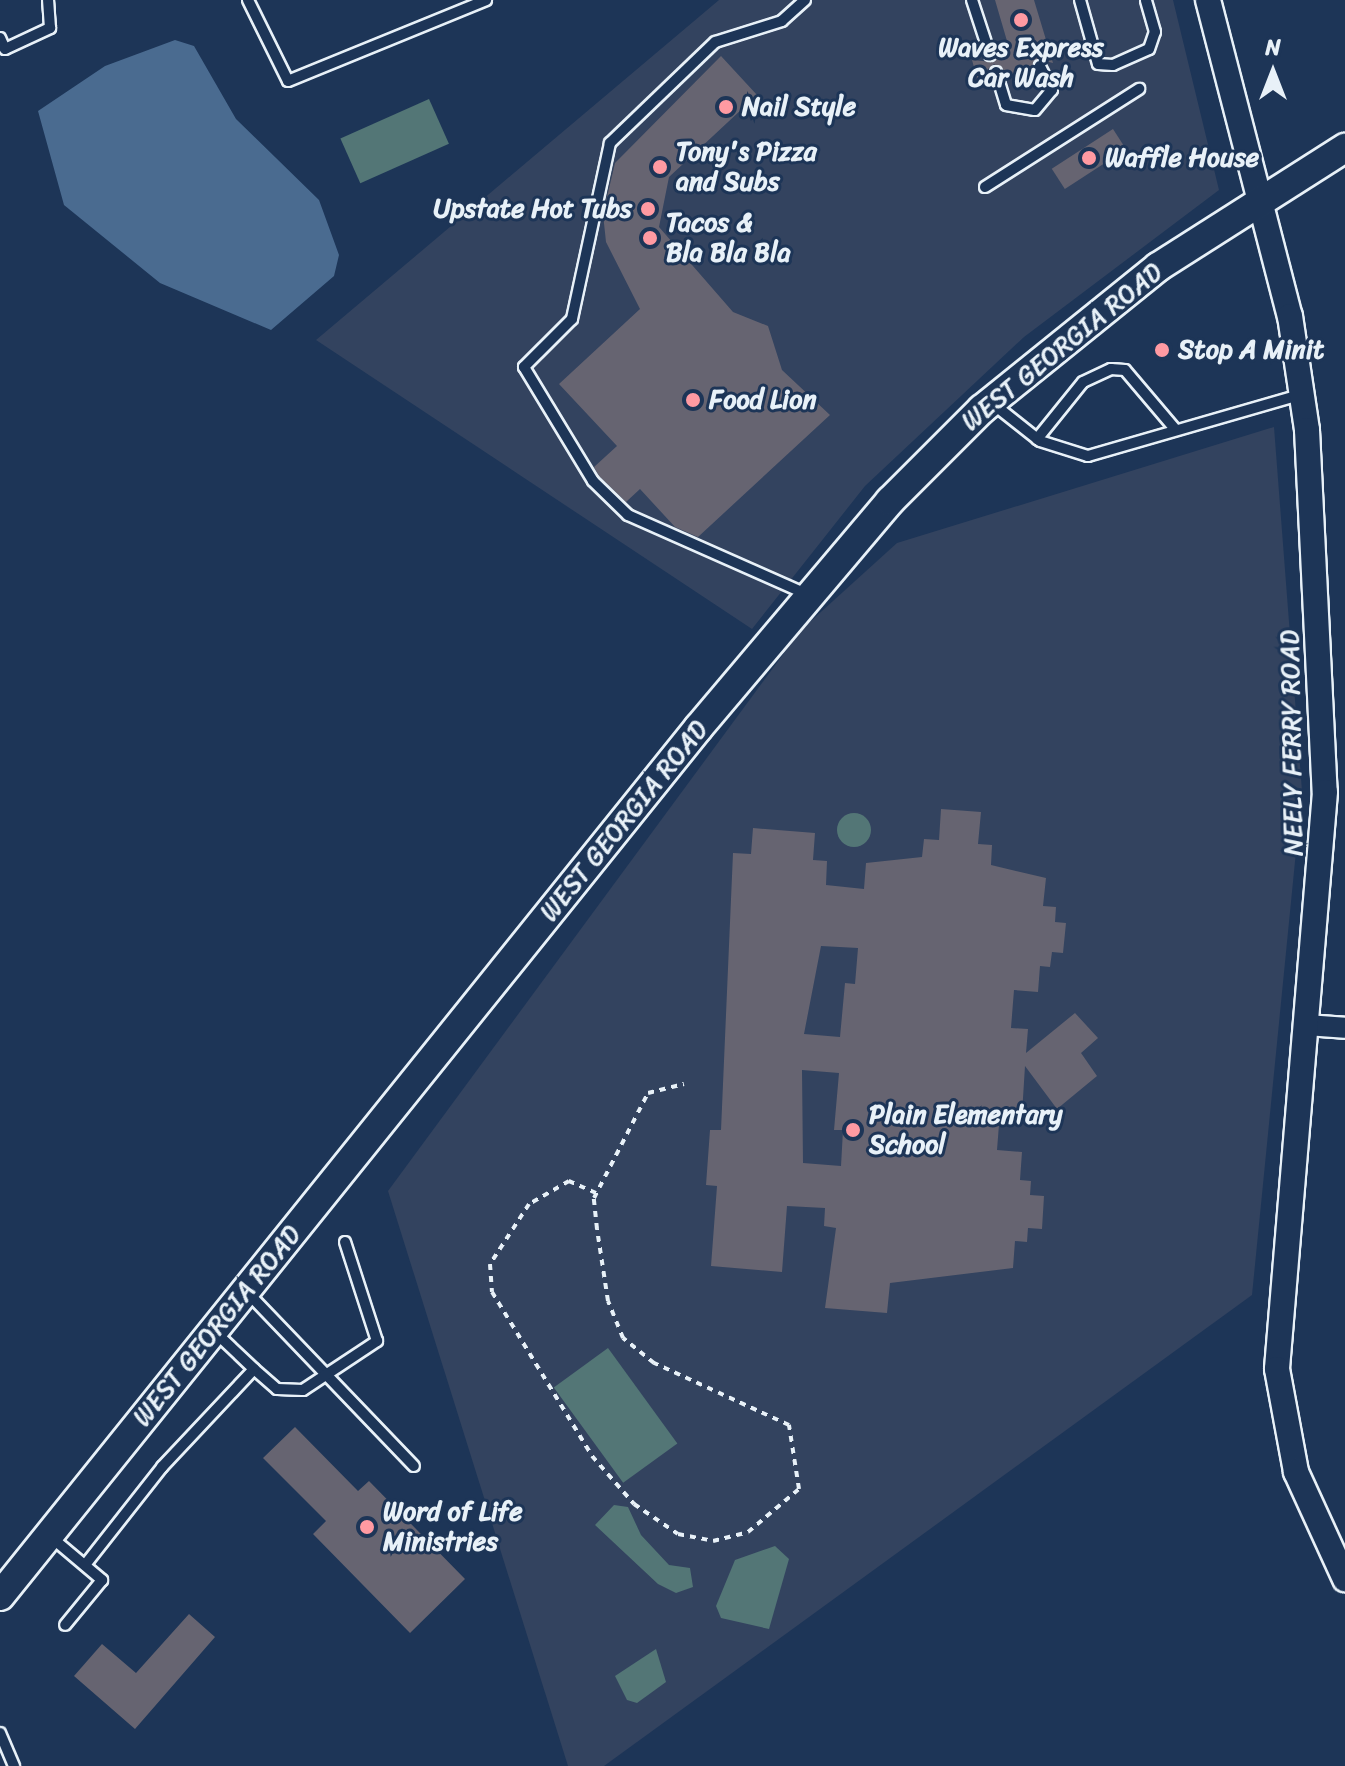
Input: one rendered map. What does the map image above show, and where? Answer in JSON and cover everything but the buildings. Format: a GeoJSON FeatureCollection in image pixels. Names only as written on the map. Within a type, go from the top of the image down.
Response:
{"type":"FeatureCollection","features":[{"type":"Feature","properties":{"kind":"main road","name":"WEST GEORGIA ROAD"},"geometry":{"type":"LineString","coordinates":[[0,1596],[808,595],[991,402],[1158,267],[1345,148]]}},
{"type":"Feature","properties":{"kind":"street","name":"NEELY FERRY ROAD"},"geometry":{"type":"LineString","coordinates":[[1208,0],[1261,200],[1301,394],[1325,792],[1277,1369],[1296,1472],[1345,1579]]}},
{"type":"Feature","properties":{"kind":"street"},"geometry":{"type":"LineString","coordinates":[[1306,1025],[1345,1028]]}},
{"type":"Feature","properties":{"kind":"lane"},"geometry":{"type":"LineString","coordinates":[[0,38],[5,49],[50,28],[48,0]]}},
{"type":"Feature","properties":{"kind":"lane"},"geometry":{"type":"LineString","coordinates":[[248,0],[288,81],[486,0]]}},
{"type":"Feature","properties":{"kind":"lane"},"geometry":{"type":"LineString","coordinates":[[805,0],[782,21],[715,42],[610,143],[572,319],[524,367],[593,481],[628,515],[808,595]]}},
{"type":"Feature","properties":{"kind":"lane"},"geometry":{"type":"LineString","coordinates":[[972,0],[990,55]]}},
{"type":"Feature","properties":{"kind":"lane"},"geometry":{"type":"LineString","coordinates":[[1080,0],[1098,64],[1113,65],[1149,49],[1155,32],[1146,0]]}},
{"type":"Feature","properties":{"kind":"lane"},"geometry":{"type":"LineString","coordinates":[[996,72],[1006,105],[1035,110],[1052,90],[1040,66]]}},
{"type":"Feature","properties":{"kind":"lane"},"geometry":{"type":"LineString","coordinates":[[985,187],[1139,89]]}},
{"type":"Feature","properties":{"kind":"lane"},"geometry":{"type":"LineString","coordinates":[[1037,439],[1083,382],[1111,369],[1125,370],[1175,429]]}},
{"type":"Feature","properties":{"kind":"lane"},"geometry":{"type":"LineString","coordinates":[[991,402],[1037,439],[1088,456],[1301,394]]}},
{"type":"Feature","properties":{"kind":"lane"},"geometry":{"type":"LineString","coordinates":[[213,1331],[277,1389],[303,1390],[327,1375],[377,1341],[345,1242]]}},
{"type":"Feature","properties":{"kind":"lane"},"geometry":{"type":"LineString","coordinates":[[246,1291],[414,1466]]}},
{"type":"Feature","properties":{"kind":"lane"},"geometry":{"type":"LineString","coordinates":[[85,1565],[162,1467],[254,1369]]}},
{"type":"Feature","properties":{"kind":"lane"},"geometry":{"type":"LineString","coordinates":[[49,1535],[102,1580],[65,1625]]}},
{"type":"Feature","properties":{"kind":"lane"},"geometry":{"type":"LineString","coordinates":[[0,1733],[14,1766]]}},
{"type":"Feature","properties":{"kind":"path"},"geometry":{"type":"LineString","coordinates":[[596,1193],[557,1183],[529,1204],[502,1235],[490,1264],[492,1292],[592,1456],[634,1504],[678,1534],[713,1541],[748,1532],[799,1489],[789,1425],[654,1363],[623,1338],[608,1301],[596,1193],[648,1093],[684,1084]]}},
{"type":"Feature","properties":{"kind":"shaded area"},"geometry":{"type":"Polygon","coordinates":[[[719,0],[1173,0],[1219,190],[1024,337],[865,486],[752,629],[316,340],[719,0]]]}},
{"type":"Feature","properties":{"kind":"shaded area"},"geometry":{"type":"Polygon","coordinates":[[[175,40],[194,46],[236,119],[319,200],[339,255],[334,276],[271,330],[160,283],[64,205],[38,111],[105,66],[175,40]]]}},
{"type":"Feature","properties":{"kind":"shaded area","name":"Plain Elementary School"},"geometry":{"type":"Polygon","coordinates":[[[1274,427],[1302,791],[1252,1295],[604,1766],[568,1766],[388,1191],[801,630],[897,543],[1274,427]]]}},
{"type":"Feature","properties":{"kind":"green space"},"geometry":{"type":"Polygon","coordinates":[[[429,99],[449,144],[360,183],[340,138],[429,99]]]}},
{"type":"Feature","properties":{"kind":"green space"},"geometry":{"type":"Polygon","coordinates":[[[854,813],[866,818],[871,830],[866,842],[854,847],[842,842],[837,830],[842,818],[854,813]]]}},
{"type":"Feature","properties":{"kind":"green space"},"geometry":{"type":"Polygon","coordinates":[[[608,1348],[677,1443],[623,1483],[554,1387],[608,1348]]]}},
{"type":"Feature","properties":{"kind":"green space"},"geometry":{"type":"Polygon","coordinates":[[[614,1505],[628,1507],[641,1535],[669,1565],[690,1568],[693,1587],[676,1593],[658,1584],[595,1525],[614,1505]]]}},
{"type":"Feature","properties":{"kind":"green space"},"geometry":{"type":"Polygon","coordinates":[[[775,1546],[789,1559],[769,1629],[721,1618],[716,1606],[735,1560],[775,1546]]]}},
{"type":"Feature","properties":{"kind":"green space"},"geometry":{"type":"Polygon","coordinates":[[[656,1649],[666,1682],[637,1703],[627,1700],[615,1676],[656,1649]]]}},
{"type":"Feature","properties":{"kind":"place","name":"Waves Express Car Wash"},"geometry":{"type":"Point","coordinates":[1021,20]}},
{"type":"Feature","properties":{"kind":"place","name":"Nail Style"},"geometry":{"type":"Point","coordinates":[726,107]}},
{"type":"Feature","properties":{"kind":"place","name":"Waffle House"},"geometry":{"type":"Point","coordinates":[1089,158]}},
{"type":"Feature","properties":{"kind":"place","name":"Tony's Pizza and Subs"},"geometry":{"type":"Point","coordinates":[660,167]}},
{"type":"Feature","properties":{"kind":"place","name":"Upstate Hot Tubs"},"geometry":{"type":"Point","coordinates":[648,209]}},
{"type":"Feature","properties":{"kind":"place","name":"Tacos & Bla Bla Bla"},"geometry":{"type":"Point","coordinates":[650,238]}},
{"type":"Feature","properties":{"kind":"place","name":"Stop A Minit"},"geometry":{"type":"Point","coordinates":[1162,350]}},
{"type":"Feature","properties":{"kind":"place","name":"Food Lion"},"geometry":{"type":"Point","coordinates":[693,400]}},
{"type":"Feature","properties":{"kind":"place","name":"Plain Elementary School"},"geometry":{"type":"Point","coordinates":[853,1130]}},
{"type":"Feature","properties":{"kind":"place","name":"Word of Life Ministries"},"geometry":{"type":"Point","coordinates":[367,1527]}}]}
